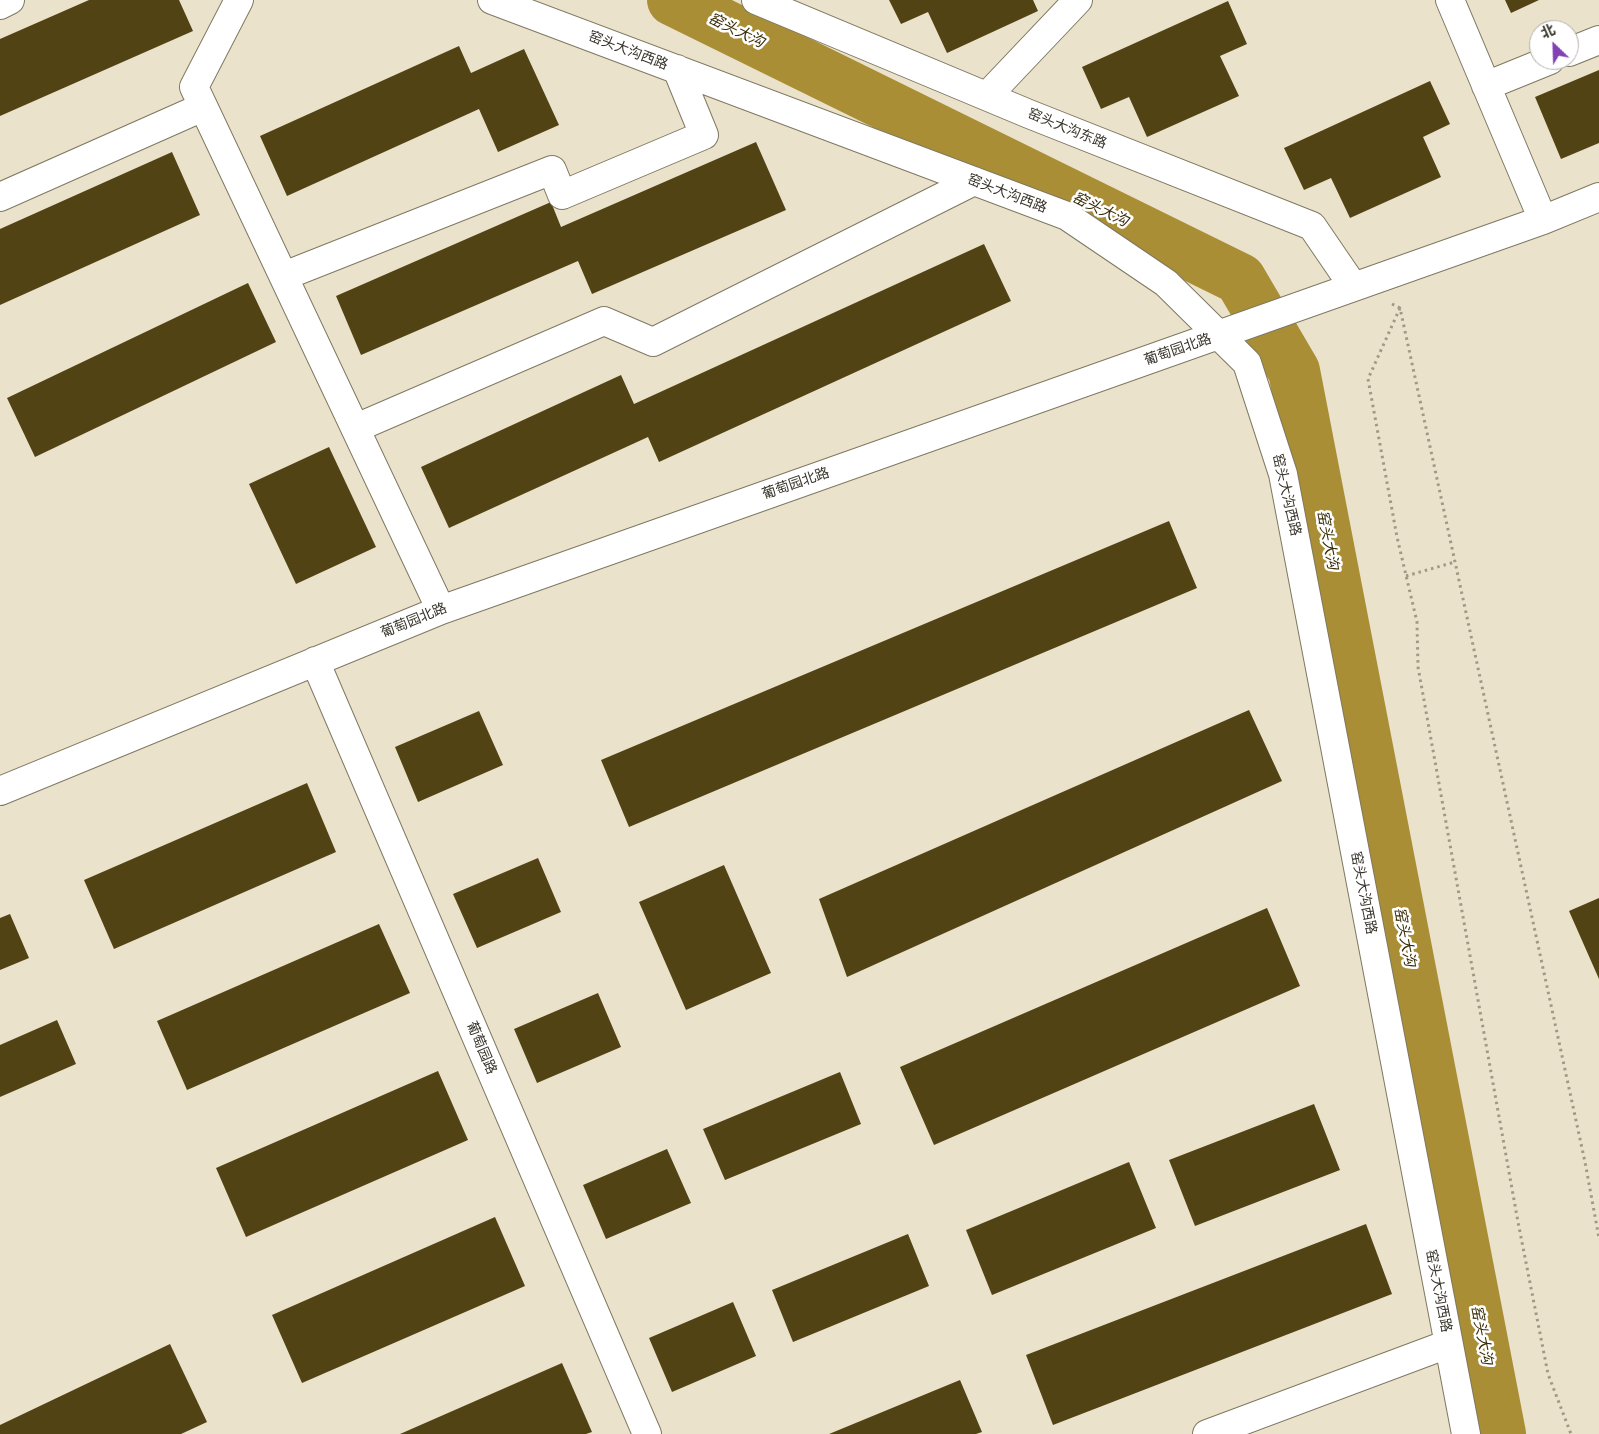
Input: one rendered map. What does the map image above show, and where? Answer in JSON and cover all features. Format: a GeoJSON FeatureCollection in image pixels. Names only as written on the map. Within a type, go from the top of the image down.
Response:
{"type":"FeatureCollection","features":[{"type":"Feature","properties":{"kind":"street"},"geometry":{"type":"LineString","coordinates":[[0,4],[10,0]]}},
{"type":"Feature","properties":{"kind":"street"},"geometry":{"type":"LineString","coordinates":[[239,0],[194,87],[441,610]]}},
{"type":"Feature","properties":{"kind":"street","name":"窑头大沟西路"},"geometry":{"type":"LineString","coordinates":[[492,0],[1067,216],[1166,283],[1247,363],[1283,474],[1466,1434]]}},
{"type":"Feature","properties":{"kind":"street","name":"窑头大沟东路"},"geometry":{"type":"LineString","coordinates":[[756,0],[988,96],[1312,226],[1354,286]]}},
{"type":"Feature","properties":{"kind":"street"},"geometry":{"type":"LineString","coordinates":[[988,96],[1078,0]]}},
{"type":"Feature","properties":{"kind":"street"},"geometry":{"type":"LineString","coordinates":[[1450,0],[1544,220]]}},
{"type":"Feature","properties":{"kind":"street"},"geometry":{"type":"LineString","coordinates":[[1579,48],[1599,40]]}},
{"type":"Feature","properties":{"kind":"street"},"geometry":{"type":"LineString","coordinates":[[1486,86],[1529,69]]}},
{"type":"Feature","properties":{"kind":"street"},"geometry":{"type":"LineString","coordinates":[[284,276],[552,170],[562,195],[704,135],[677,70]]}},
{"type":"Feature","properties":{"kind":"street"},"geometry":{"type":"LineString","coordinates":[[0,197],[203,107]]}},
{"type":"Feature","properties":{"kind":"street"},"geometry":{"type":"LineString","coordinates":[[356,428],[604,321],[653,342],[974,181]]}},
{"type":"Feature","properties":{"kind":"street","name":"葡萄园北路"},"geometry":{"type":"LineString","coordinates":[[0,791],[441,610],[1544,220],[1599,198]]}},
{"type":"Feature","properties":{"kind":"street","name":"葡萄园路"},"geometry":{"type":"LineString","coordinates":[[315,662],[647,1434]]}},
{"type":"Feature","properties":{"kind":"street"},"geometry":{"type":"LineString","coordinates":[[1207,1434],[1448,1344]]}},
{"type":"Feature","properties":{"kind":"path"},"geometry":{"type":"LineString","coordinates":[[1354,286],[1400,308]]}},
{"type":"Feature","properties":{"kind":"path"},"geometry":{"type":"LineString","coordinates":[[1400,308],[1585,1162],[1599,1238]]}},
{"type":"Feature","properties":{"kind":"path"},"geometry":{"type":"LineString","coordinates":[[1400,308],[1368,379],[1396,537],[1417,622],[1418,667],[1518,1222],[1548,1374],[1571,1434]]}},
{"type":"Feature","properties":{"kind":"path"},"geometry":{"type":"LineString","coordinates":[[1406,576],[1455,562]]}},
{"type":"Feature","properties":{"kind":"building"},"geometry":{"type":"Polygon","coordinates":[[[89,0],[179,0],[193,31],[0,116],[0,39],[89,0]]]}},
{"type":"Feature","properties":{"kind":"building"},"geometry":{"type":"Polygon","coordinates":[[[889,0],[1033,0],[1038,11],[947,53],[928,12],[901,24],[889,0]]]}},
{"type":"Feature","properties":{"kind":"building"},"geometry":{"type":"Polygon","coordinates":[[[1505,0],[1539,0],[1511,13],[1505,0]]]}},
{"type":"Feature","properties":{"kind":"building"},"geometry":{"type":"Polygon","coordinates":[[[1228,1],[1247,44],[1220,56],[1239,96],[1147,137],[1129,97],[1101,109],[1082,67],[1228,1]]]}},
{"type":"Feature","properties":{"kind":"building"},"geometry":{"type":"Polygon","coordinates":[[[459,46],[471,73],[524,49],[559,125],[498,152],[479,109],[287,196],[260,136],[459,46]]]}},
{"type":"Feature","properties":{"kind":"building"},"geometry":{"type":"Polygon","coordinates":[[[1599,70],[1599,143],[1561,159],[1535,97],[1599,70]]]}},
{"type":"Feature","properties":{"kind":"building"},"geometry":{"type":"Polygon","coordinates":[[[1430,81],[1450,124],[1423,137],[1441,177],[1350,218],[1331,178],[1304,190],[1284,148],[1430,81]]]}},
{"type":"Feature","properties":{"kind":"building"},"geometry":{"type":"Polygon","coordinates":[[[756,142],[786,210],[592,294],[578,261],[361,355],[336,296],[551,202],[561,227],[756,142]]]}},
{"type":"Feature","properties":{"kind":"building"},"geometry":{"type":"Polygon","coordinates":[[[172,152],[200,215],[0,305],[0,229],[172,152]]]}},
{"type":"Feature","properties":{"kind":"building"},"geometry":{"type":"Polygon","coordinates":[[[984,244],[1011,301],[659,462],[648,437],[449,528],[421,467],[621,375],[634,404],[984,244]]]}},
{"type":"Feature","properties":{"kind":"building"},"geometry":{"type":"Polygon","coordinates":[[[248,283],[276,342],[35,457],[7,398],[248,283]]]}},
{"type":"Feature","properties":{"kind":"building"},"geometry":{"type":"Polygon","coordinates":[[[329,447],[376,547],[296,584],[249,484],[329,447]]]}},
{"type":"Feature","properties":{"kind":"building"},"geometry":{"type":"Polygon","coordinates":[[[1169,521],[1197,588],[629,827],[601,760],[1169,521]]]}},
{"type":"Feature","properties":{"kind":"building"},"geometry":{"type":"Polygon","coordinates":[[[1249,710],[1282,781],[847,977],[819,899],[1249,710]]]}},
{"type":"Feature","properties":{"kind":"building"},"geometry":{"type":"Polygon","coordinates":[[[479,711],[503,765],[418,802],[395,747],[479,711]]]}},
{"type":"Feature","properties":{"kind":"building"},"geometry":{"type":"Polygon","coordinates":[[[307,783],[336,852],[114,949],[84,880],[307,783]]]}},
{"type":"Feature","properties":{"kind":"building"},"geometry":{"type":"Polygon","coordinates":[[[538,858],[561,912],[477,948],[453,894],[538,858]]]}},
{"type":"Feature","properties":{"kind":"building"},"geometry":{"type":"Polygon","coordinates":[[[724,865],[771,973],[686,1010],[639,902],[724,865]]]}},
{"type":"Feature","properties":{"kind":"building"},"geometry":{"type":"Polygon","coordinates":[[[1599,898],[1599,979],[1569,911],[1599,898]]]}},
{"type":"Feature","properties":{"kind":"building"},"geometry":{"type":"Polygon","coordinates":[[[1267,908],[1300,986],[934,1145],[900,1067],[1267,908]]]}},
{"type":"Feature","properties":{"kind":"building"},"geometry":{"type":"Polygon","coordinates":[[[10,914],[29,958],[0,970],[0,918],[10,914]]]}},
{"type":"Feature","properties":{"kind":"building"},"geometry":{"type":"Polygon","coordinates":[[[379,924],[410,993],[187,1090],[157,1021],[379,924]]]}},
{"type":"Feature","properties":{"kind":"building"},"geometry":{"type":"Polygon","coordinates":[[[598,993],[621,1047],[537,1083],[514,1029],[598,993]]]}},
{"type":"Feature","properties":{"kind":"building"},"geometry":{"type":"Polygon","coordinates":[[[57,1020],[76,1064],[0,1097],[0,1045],[57,1020]]]}},
{"type":"Feature","properties":{"kind":"building"},"geometry":{"type":"Polygon","coordinates":[[[438,1071],[468,1140],[246,1237],[216,1168],[438,1071]]]}},
{"type":"Feature","properties":{"kind":"building"},"geometry":{"type":"Polygon","coordinates":[[[840,1072],[861,1124],[725,1180],[703,1129],[840,1072]]]}},
{"type":"Feature","properties":{"kind":"building"},"geometry":{"type":"Polygon","coordinates":[[[1314,1104],[1340,1170],[1195,1226],[1169,1160],[1314,1104]]]}},
{"type":"Feature","properties":{"kind":"building"},"geometry":{"type":"Polygon","coordinates":[[[667,1149],[691,1203],[606,1239],[583,1185],[667,1149]]]}},
{"type":"Feature","properties":{"kind":"building"},"geometry":{"type":"Polygon","coordinates":[[[1129,1162],[1156,1228],[992,1295],[966,1230],[1129,1162]]]}},
{"type":"Feature","properties":{"kind":"building"},"geometry":{"type":"Polygon","coordinates":[[[495,1217],[525,1286],[302,1383],[272,1315],[495,1217]]]}},
{"type":"Feature","properties":{"kind":"building"},"geometry":{"type":"Polygon","coordinates":[[[1366,1224],[1392,1294],[1053,1425],[1026,1355],[1366,1224]]]}},
{"type":"Feature","properties":{"kind":"building"},"geometry":{"type":"Polygon","coordinates":[[[908,1234],[929,1286],[793,1342],[772,1290],[908,1234]]]}},
{"type":"Feature","properties":{"kind":"building"},"geometry":{"type":"Polygon","coordinates":[[[733,1302],[756,1356],[672,1392],[649,1338],[733,1302]]]}},
{"type":"Feature","properties":{"kind":"building"},"geometry":{"type":"Polygon","coordinates":[[[170,1344],[207,1422],[181,1434],[0,1434],[0,1425],[170,1344]]]}},
{"type":"Feature","properties":{"kind":"building"},"geometry":{"type":"Polygon","coordinates":[[[562,1363],[592,1432],[586,1434],[400,1434],[562,1363]]]}},
{"type":"Feature","properties":{"kind":"building"},"geometry":{"type":"Polygon","coordinates":[[[960,1380],[982,1432],[976,1434],[829,1434],[960,1380]]]}},
{"type":"Feature","properties":{"kind":"waterway","name":"窑头大沟"},"geometry":{"type":"LineString","coordinates":[[673,0],[1240,279],[1294,371],[1500,1434]]}}]}
